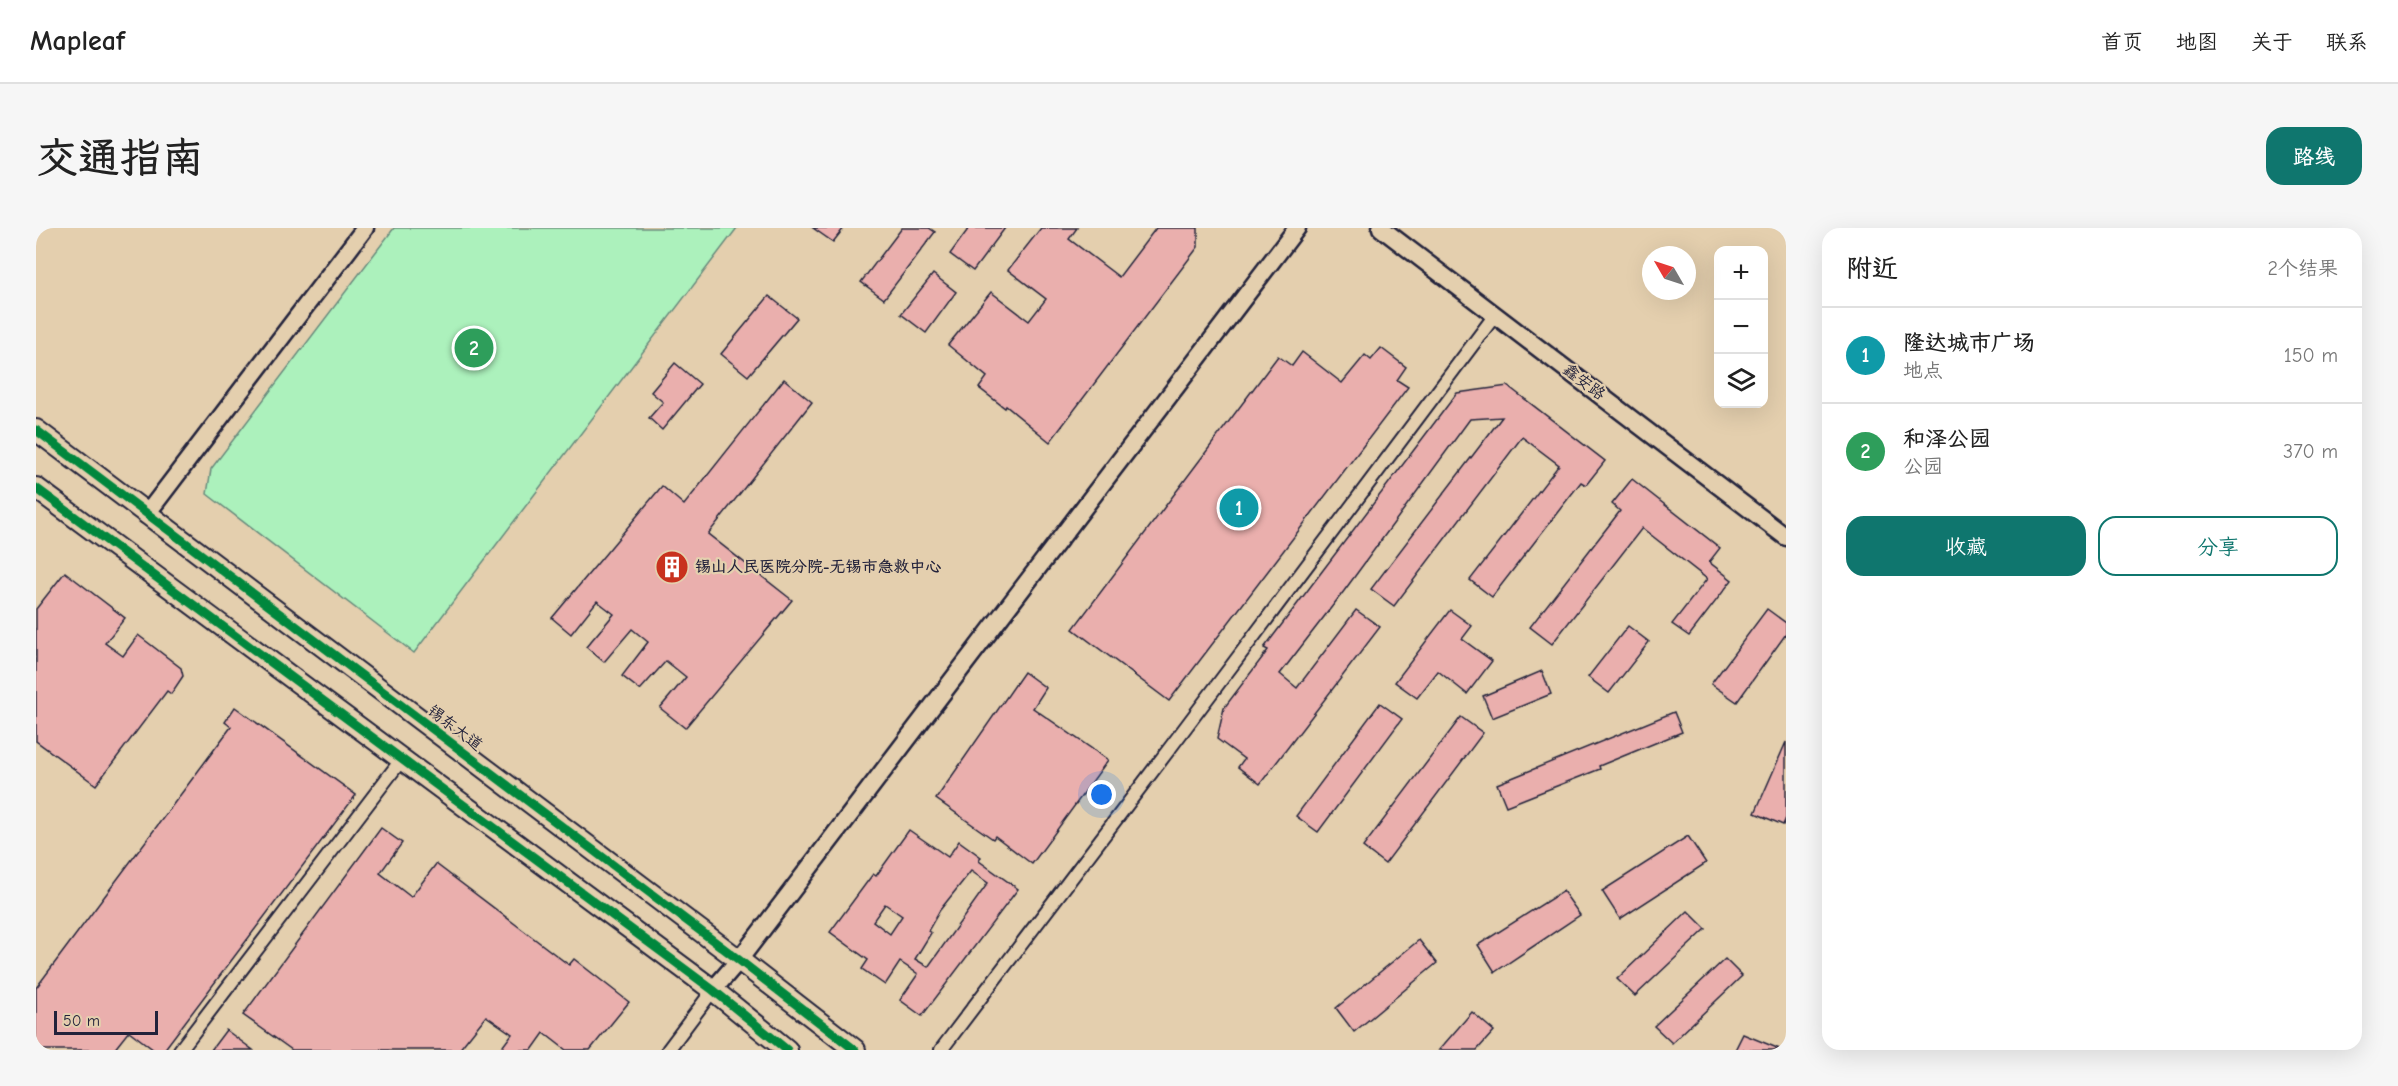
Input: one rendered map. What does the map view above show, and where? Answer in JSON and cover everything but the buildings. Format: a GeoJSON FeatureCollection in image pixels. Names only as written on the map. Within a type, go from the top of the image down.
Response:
{"type":"FeatureCollection","features":[{"type":"Feature","properties":{"kind":"main road","name":"锡东大道"},"geometry":{"type":"LineString","coordinates":[[36,430],[855,1050]]}},
{"type":"Feature","properties":{"kind":"main road"},"geometry":{"type":"LineString","coordinates":[[36,488],[713,990],[787,1050]]}},
{"type":"Feature","properties":{"kind":"street"},"geometry":{"type":"LineString","coordinates":[[146,515],[364,228]]}},
{"type":"Feature","properties":{"kind":"street"},"geometry":{"type":"LineString","coordinates":[[668,1050],[1297,228]]}},
{"type":"Feature","properties":{"kind":"street","name":"鑫安路"},"geometry":{"type":"LineString","coordinates":[[1381,228],[1786,537]]}},
{"type":"Feature","properties":{"kind":"street"},"geometry":{"type":"LineString","coordinates":[[940,1050],[1496,315]]}},
{"type":"Feature","properties":{"kind":"street"},"geometry":{"type":"LineString","coordinates":[[180,1050],[402,759]]}},
{"type":"Feature","properties":{"kind":"green space"},"geometry":{"type":"Polygon","coordinates":[[[394,228],[737,228],[414,653],[207,494],[211,469],[394,228]]]}},
{"type":"Feature","properties":{"kind":"cycle path"},"geometry":{"type":"LineString","coordinates":[[36,430],[855,1050]]}},
{"type":"Feature","properties":{"kind":"cycle path"},"geometry":{"type":"LineString","coordinates":[[36,488],[713,990],[787,1050]]}},
{"type":"Feature","properties":{"kind":"place","name":"和泽公园"},"geometry":{"type":"Point","coordinates":[474,348]}},
{"type":"Feature","properties":{"kind":"place","name":"隆达城市广场"},"geometry":{"type":"Point","coordinates":[1239,508]}},
{"type":"Feature","properties":{"kind":"place","name":"锡山人民医院分院-无锡市急救中心"},"geometry":{"type":"Point","coordinates":[672,567]}}]}
